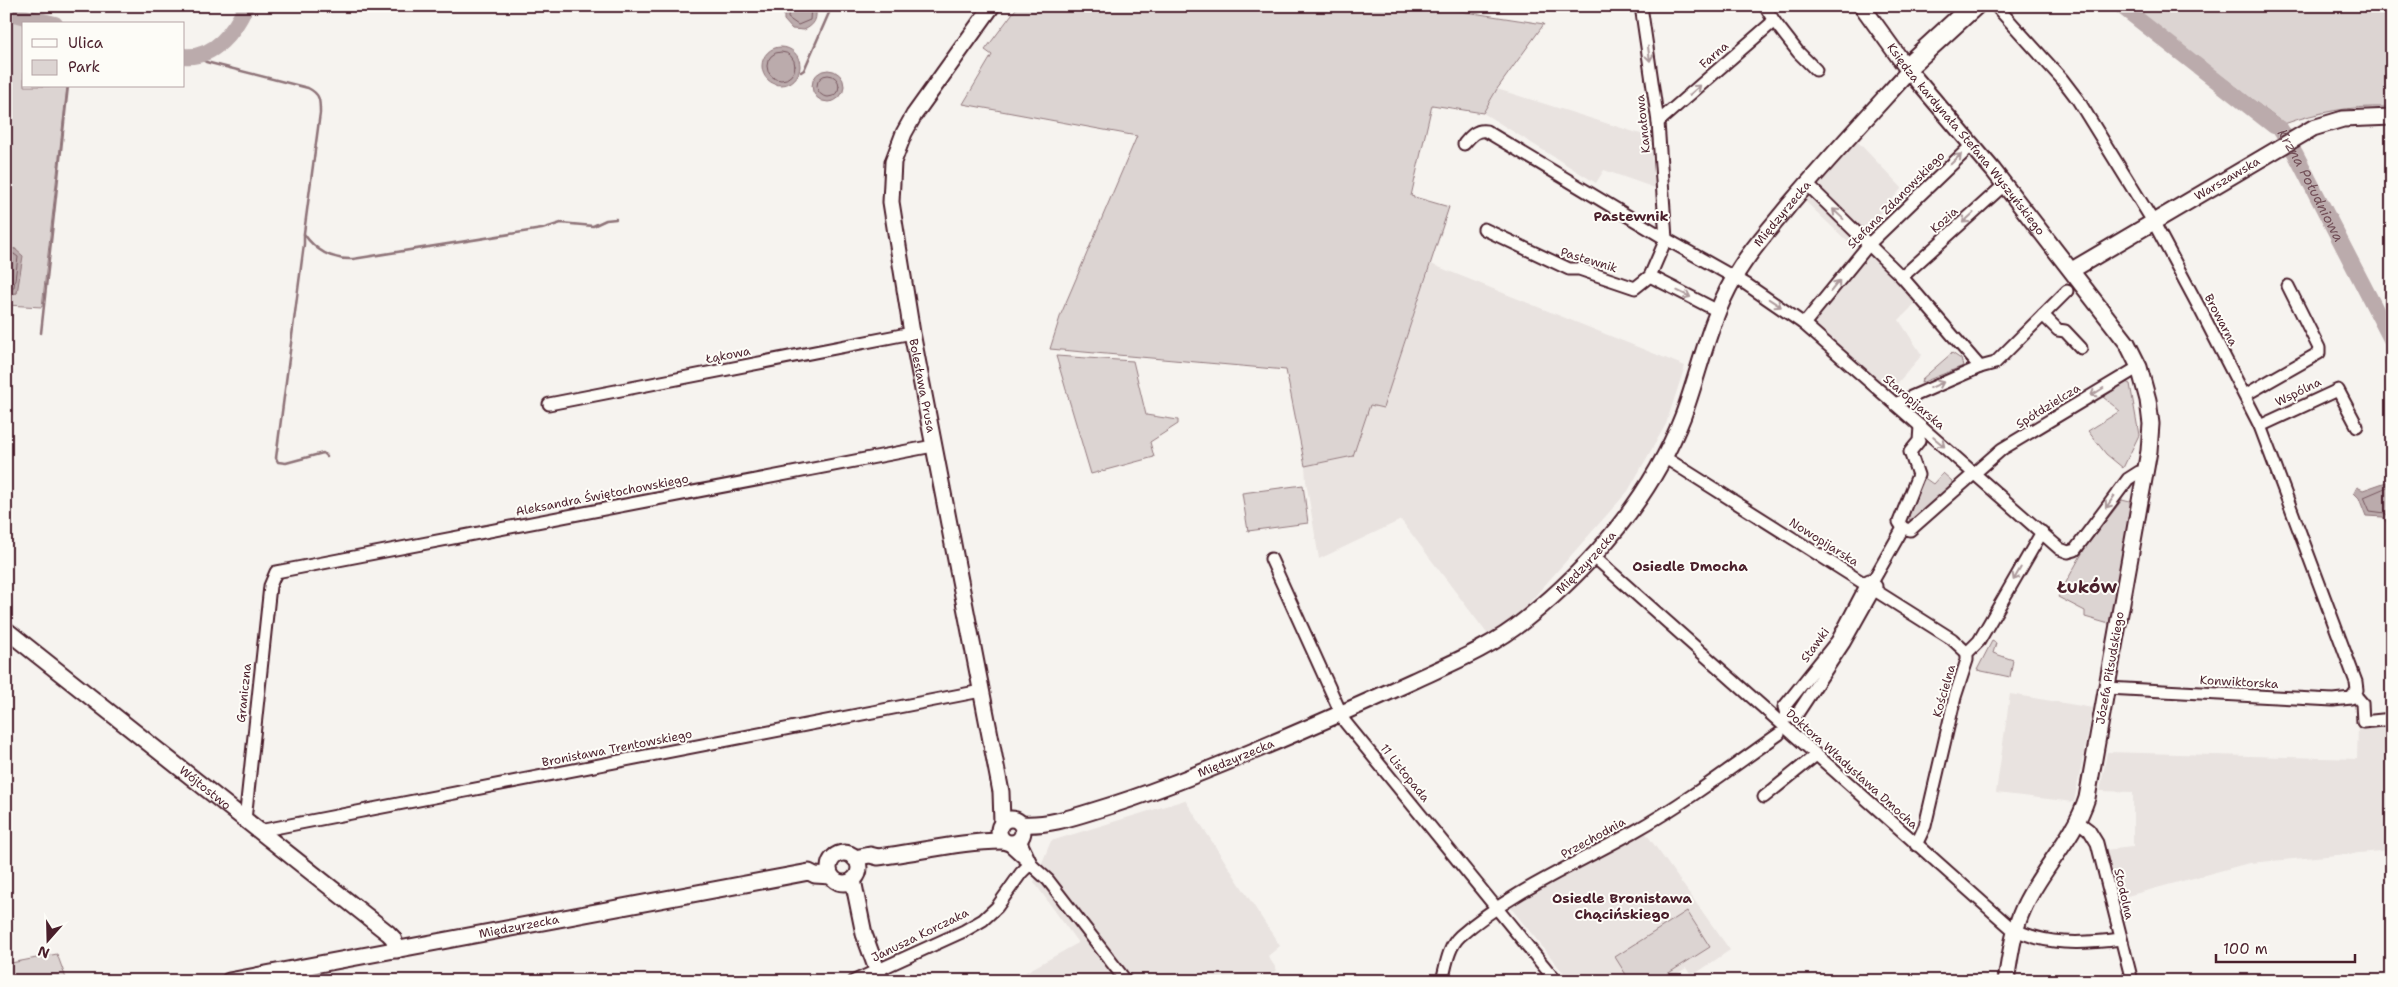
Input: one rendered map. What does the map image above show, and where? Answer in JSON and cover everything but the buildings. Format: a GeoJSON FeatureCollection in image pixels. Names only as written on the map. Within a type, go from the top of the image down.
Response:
{"type":"FeatureCollection","features":[{"type":"Feature","properties":{"kind":"main road","name":"Bolesława Prusa"},"geometry":{"type":"LineString","coordinates":[[992,6],[914,115],[904,133],[893,162],[890,202],[912,333],[1000,792],[1011,831]]}},
{"type":"Feature","properties":{"kind":"main road","name":"Księdza kardynała Stefana Wyszyńskiego"},"geometry":{"type":"LineString","coordinates":[[1862,6],[1906,67],[1972,144],[2072,270]]}},
{"type":"Feature","properties":{"kind":"main road","name":"Międzyrzecka"},"geometry":{"type":"LineString","coordinates":[[230,981],[809,872],[815,875],[844,871],[870,855],[878,858],[961,843],[1057,821],[1161,789],[1341,714],[1494,642],[1542,605],[1592,555],[1628,513],[1664,457],[1687,404],[1718,311],[1734,277],[1755,247],[1906,67]]}},
{"type":"Feature","properties":{"kind":"main road","name":"Warszawska"},"geometry":{"type":"LineString","coordinates":[[2072,270],[2154,223],[2296,136],[2335,120],[2392,117]]}},
{"type":"Feature","properties":{"kind":"main road","name":"Józefa Piłsudskiego"},"geometry":{"type":"LineString","coordinates":[[2006,981],[2016,930],[2023,909],[2077,821],[2087,798],[2150,438],[2150,417],[2139,367],[2121,333],[2072,270]]}},
{"type":"Feature","properties":{"kind":"main road","name":"Wójtostwo"},"geometry":{"type":"LineString","coordinates":[[6,630],[388,933],[393,938],[397,950]]}},
{"type":"Feature","properties":{"kind":"main road"},"geometry":{"type":"LineString","coordinates":[[844,871],[880,976]]}},
{"type":"Feature","properties":{"kind":"street","name":"Kanałowa"},"geometry":{"type":"LineString","coordinates":[[1641,6],[1658,122],[1666,240]]}},
{"type":"Feature","properties":{"kind":"street"},"geometry":{"type":"LineString","coordinates":[[1765,6],[1798,52],[1816,70]]}},
{"type":"Feature","properties":{"kind":"street"},"geometry":{"type":"LineString","coordinates":[[1906,67],[1967,6]]}},
{"type":"Feature","properties":{"kind":"street"},"geometry":{"type":"LineString","coordinates":[[1906,67],[1980,6]]}},
{"type":"Feature","properties":{"kind":"street","name":"Browarna"},"geometry":{"type":"LineString","coordinates":[[1996,6],[2072,93],[2154,223],[2245,395],[2260,426],[2356,682],[2355,695]]}},
{"type":"Feature","properties":{"kind":"street","name":"Farna"},"geometry":{"type":"LineString","coordinates":[[1658,122],[1774,21]]}},
{"type":"Feature","properties":{"kind":"street"},"geometry":{"type":"LineString","coordinates":[[1464,144],[1473,134],[1486,130],[1666,240],[1734,277]]}},
{"type":"Feature","properties":{"kind":"street","name":"Stefana Zdanowskiego"},"geometry":{"type":"LineString","coordinates":[[1804,324],[1870,243],[1972,144]]}},
{"type":"Feature","properties":{"kind":"street"},"geometry":{"type":"LineString","coordinates":[[1807,184],[1902,276],[1980,367]]}},
{"type":"Feature","properties":{"kind":"street","name":"Kozia"},"geometry":{"type":"LineString","coordinates":[[1902,276],[2004,185]]}},
{"type":"Feature","properties":{"kind":"street","name":"Pastewnik"},"geometry":{"type":"LineString","coordinates":[[1484,228],[1569,269],[1579,269],[1635,288],[1650,276]]}},
{"type":"Feature","properties":{"kind":"street"},"geometry":{"type":"LineString","coordinates":[[1666,240],[1650,276],[1718,311]]}},
{"type":"Feature","properties":{"kind":"street","name":"Staropijarska"},"geometry":{"type":"LineString","coordinates":[[1734,277],[1804,324],[2060,548],[2071,552],[2075,550],[2128,479],[2139,472],[2145,472]]}},
{"type":"Feature","properties":{"kind":"street"},"geometry":{"type":"LineString","coordinates":[[2245,395],[2319,352],[2319,348],[2288,286]]}},
{"type":"Feature","properties":{"kind":"street"},"geometry":{"type":"LineString","coordinates":[[1895,404],[1999,360],[2067,291]]}},
{"type":"Feature","properties":{"kind":"street"},"geometry":{"type":"LineString","coordinates":[[2043,315],[2058,330],[2065,331],[2082,348]]}},
{"type":"Feature","properties":{"kind":"street","name":"Łąkowa"},"geometry":{"type":"LineString","coordinates":[[549,404],[912,333]]}},
{"type":"Feature","properties":{"kind":"street","name":"Spółdzielcza"},"geometry":{"type":"LineString","coordinates":[[1902,528],[1910,530],[2002,449],[2139,367]]}},
{"type":"Feature","properties":{"kind":"street","name":"Wspólna"},"geometry":{"type":"LineString","coordinates":[[2260,426],[2338,390],[2357,426]]}},
{"type":"Feature","properties":{"kind":"street","name":"Stawki"},"geometry":{"type":"LineString","coordinates":[[1782,725],[1794,717],[1840,643],[1902,528],[1899,522],[1918,475],[1910,452],[1919,441],[1920,426]]}},
{"type":"Feature","properties":{"kind":"street","name":"Aleksandra Świętochowskiego"},"geometry":{"type":"LineString","coordinates":[[276,572],[934,446]]}},
{"type":"Feature","properties":{"kind":"street","name":"Nowopijarska"},"geometry":{"type":"LineString","coordinates":[[1664,457],[1871,585],[1952,640],[1967,653]]}},
{"type":"Feature","properties":{"kind":"street","name":"Kościelna"},"geometry":{"type":"LineString","coordinates":[[1916,845],[1925,826],[1955,697],[1967,660],[1967,653],[1979,641],[2042,532]]}},
{"type":"Feature","properties":{"kind":"street","name":"Doktora Władysława Dmocha"},"geometry":{"type":"LineString","coordinates":[[1592,555],[1916,845],[2016,930],[2060,943],[2121,939]]}},
{"type":"Feature","properties":{"kind":"street","name":"11 Listopada"},"geometry":{"type":"LineString","coordinates":[[1271,559],[1341,714],[1350,728],[1556,981]]}},
{"type":"Feature","properties":{"kind":"street","name":"Graniczna"},"geometry":{"type":"LineString","coordinates":[[245,820],[270,586],[276,572]]}},
{"type":"Feature","properties":{"kind":"street","name":"Konwiktorska"},"geometry":{"type":"LineString","coordinates":[[2107,688],[2333,700],[2347,700],[2355,695]]}},
{"type":"Feature","properties":{"kind":"street","name":"Bronisława Trentowskiego"},"geometry":{"type":"LineString","coordinates":[[258,831],[981,691]]}},
{"type":"Feature","properties":{"kind":"street"},"geometry":{"type":"LineString","coordinates":[[2355,695],[2362,703],[2363,722],[2392,719]]}},
{"type":"Feature","properties":{"kind":"street","name":"Przechodnia"},"geometry":{"type":"LineString","coordinates":[[1442,981],[1452,945],[1460,936],[1509,900],[1637,830],[1782,725]]}},
{"type":"Feature","properties":{"kind":"street"},"geometry":{"type":"LineString","coordinates":[[1764,797],[1816,755]]}},
{"type":"Feature","properties":{"kind":"street","name":"Stodolna"},"geometry":{"type":"LineString","coordinates":[[2077,821],[2090,830],[2097,843],[2132,981]]}},
{"type":"Feature","properties":{"kind":"street"},"geometry":{"type":"LineString","coordinates":[[1011,831],[1031,863],[1048,880],[1126,981]]}},
{"type":"Feature","properties":{"kind":"street","name":"Janusza Korczaka"},"geometry":{"type":"LineString","coordinates":[[854,981],[880,976],[983,920],[997,908],[1021,873],[1031,863]]}},
{"type":"Feature","properties":{"kind":"shaded area"},"geometry":{"type":"Polygon","coordinates":[[[1497,89],[1650,137],[1655,188],[1604,170],[1596,183],[1483,113],[1497,89]]]}},
{"type":"Feature","properties":{"kind":"shaded area"},"geometry":{"type":"Polygon","coordinates":[[[1857,141],[1902,188],[1853,244],[1847,241],[1804,200],[1857,141]]]}},
{"type":"Feature","properties":{"kind":"shaded area"},"geometry":{"type":"Polygon","coordinates":[[[1871,252],[1918,301],[1899,320],[1922,355],[1888,394],[1811,326],[1871,252]]]}},
{"type":"Feature","properties":{"kind":"shaded area"},"geometry":{"type":"Polygon","coordinates":[[[1431,264],[1685,366],[1666,424],[1628,491],[1521,612],[1489,636],[1401,520],[1319,559],[1306,481],[1305,466],[1353,456],[1370,404],[1383,408],[1431,264]]]}},
{"type":"Feature","properties":{"kind":"shaded area"},"geometry":{"type":"Polygon","coordinates":[[[2010,694],[2093,708],[2074,802],[1996,793],[2010,694]]]}},
{"type":"Feature","properties":{"kind":"shaded area"},"geometry":{"type":"Polygon","coordinates":[[[2392,723],[2392,850],[2249,863],[2116,899],[2104,850],[2133,847],[2133,792],[2100,791],[2107,752],[2357,759],[2358,726],[2392,723]]]}},
{"type":"Feature","properties":{"kind":"shaded area"},"geometry":{"type":"Polygon","coordinates":[[[1185,800],[1280,946],[1268,956],[1277,970],[1262,981],[1010,981],[1078,943],[1034,882],[1051,841],[1185,800]]]}},
{"type":"Feature","properties":{"kind":"shaded area"},"geometry":{"type":"Polygon","coordinates":[[[1645,832],[1730,950],[1692,976],[1686,968],[1666,981],[1570,981],[1510,907],[1512,903],[1645,832]]]}},
{"type":"Feature","properties":{"kind":"green space"},"geometry":{"type":"Polygon","coordinates":[[[1018,6],[1427,6],[1544,24],[1497,89],[1483,113],[1432,105],[1411,196],[1449,207],[1383,408],[1370,405],[1353,456],[1305,466],[1286,370],[1050,349],[1061,314],[1137,136],[963,104],[992,55],[985,50],[1018,6]]]}},
{"type":"Feature","properties":{"kind":"green space"},"geometry":{"type":"Polygon","coordinates":[[[2131,6],[2392,6],[2392,101],[2386,107],[2334,111],[2284,124],[2131,6]]]}},
{"type":"Feature","properties":{"kind":"green space"},"geometry":{"type":"Polygon","coordinates":[[[6,16],[30,22],[22,22],[22,88],[67,88],[42,307],[6,305],[6,294],[17,293],[16,249],[6,248],[6,16]]]}},
{"type":"Feature","properties":{"kind":"green space"},"geometry":{"type":"Polygon","coordinates":[[[1952,353],[1961,359],[1963,366],[1921,383],[1922,379],[1952,353]]]}},
{"type":"Feature","properties":{"kind":"green space"},"geometry":{"type":"Polygon","coordinates":[[[1056,356],[1133,361],[1146,415],[1178,420],[1178,424],[1150,442],[1154,457],[1091,474],[1056,356]]]}},
{"type":"Feature","properties":{"kind":"green space"},"geometry":{"type":"Polygon","coordinates":[[[2126,382],[2130,384],[2139,435],[2123,468],[2106,454],[2088,431],[2120,411],[2103,397],[2126,382]]]}},
{"type":"Feature","properties":{"kind":"green space"},"geometry":{"type":"Polygon","coordinates":[[[1943,473],[1952,481],[1951,488],[1912,521],[1909,519],[1911,498],[1920,477],[1933,484],[1943,473]]]}},
{"type":"Feature","properties":{"kind":"green space"},"geometry":{"type":"Polygon","coordinates":[[[1303,485],[1308,523],[1248,531],[1242,493],[1303,485]]]}},
{"type":"Feature","properties":{"kind":"green space"},"geometry":{"type":"Polygon","coordinates":[[[2122,500],[2130,502],[2126,548],[2109,624],[2085,617],[2085,611],[2058,597],[2085,548],[2122,500]]]}},
{"type":"Feature","properties":{"kind":"green space"},"geometry":{"type":"Polygon","coordinates":[[[1992,641],[1996,643],[1993,653],[2013,660],[2010,677],[1977,670],[1992,641]]]}},
{"type":"Feature","properties":{"kind":"green space"},"geometry":{"type":"Polygon","coordinates":[[[1687,911],[1710,947],[1656,981],[1630,981],[1615,957],[1687,911]]]}},
{"type":"Feature","properties":{"kind":"green space"},"geometry":{"type":"Polygon","coordinates":[[[57,954],[67,981],[6,981],[6,964],[57,954]]]}},
{"type":"Feature","properties":{"kind":"water"},"geometry":{"type":"Polygon","coordinates":[[[784,6],[815,6],[815,21],[804,30],[792,29],[784,20],[784,6]]]}},
{"type":"Feature","properties":{"kind":"water"},"geometry":{"type":"Polygon","coordinates":[[[781,47],[794,53],[800,66],[794,79],[781,85],[768,79],[762,66],[768,53],[781,47]]]}},
{"type":"Feature","properties":{"kind":"water"},"geometry":{"type":"Polygon","coordinates":[[[828,70],[839,75],[844,86],[839,97],[828,102],[817,97],[812,86],[817,75],[828,70]]]}},
{"type":"Feature","properties":{"kind":"water"},"geometry":{"type":"Polygon","coordinates":[[[6,248],[15,249],[23,256],[17,293],[6,294],[6,248]]]}},
{"type":"Feature","properties":{"kind":"water"},"geometry":{"type":"Polygon","coordinates":[[[2392,480],[2392,525],[2388,525],[2383,517],[2366,516],[2359,498],[2354,493],[2357,487],[2363,490],[2392,480]]]}},
{"type":"Feature","properties":{"kind":"waterway","name":"Krzna Południowa"},"geometry":{"type":"LineString","coordinates":[[185,56],[205,53],[222,42],[236,25],[246,6]]}},
{"type":"Feature","properties":{"kind":"waterway"},"geometry":{"type":"LineString","coordinates":[[801,72],[804,70],[832,6]]}},
{"type":"Feature","properties":{"kind":"waterway","name":"Krzna Południowa"},"geometry":{"type":"LineString","coordinates":[[2121,6],[2274,126],[2280,128],[2295,153],[2392,341]]}},
{"type":"Feature","properties":{"kind":"waterway","name":"Krzna Południowa"},"geometry":{"type":"LineString","coordinates":[[6,12],[47,22]]}},
{"type":"Feature","properties":{"kind":"waterway"},"geometry":{"type":"LineString","coordinates":[[196,56],[206,62],[308,88],[315,93],[320,104],[276,458],[278,462],[286,463],[323,453],[327,457]]}},
{"type":"Feature","properties":{"kind":"waterway"},"geometry":{"type":"LineString","coordinates":[[41,333],[68,88]]}},
{"type":"Feature","properties":{"kind":"waterway"},"geometry":{"type":"LineString","coordinates":[[304,234],[319,250],[338,258],[353,259],[542,229],[561,223],[593,226],[606,220],[616,219]]}},
{"type":"Feature","properties":{"kind":"district","name":"Pastewnik"},"geometry":{"type":"Point","coordinates":[1631,216]}},
{"type":"Feature","properties":{"kind":"district","name":"Osiedle Dmocha"},"geometry":{"type":"Point","coordinates":[1690,566]}},
{"type":"Feature","properties":{"kind":"district","name":"Łuków"},"geometry":{"type":"Point","coordinates":[2087,587]}},
{"type":"Feature","properties":{"kind":"district","name":"Osiedle Bronisława Chącińskiego"},"geometry":{"type":"Point","coordinates":[1622,906]}}]}
